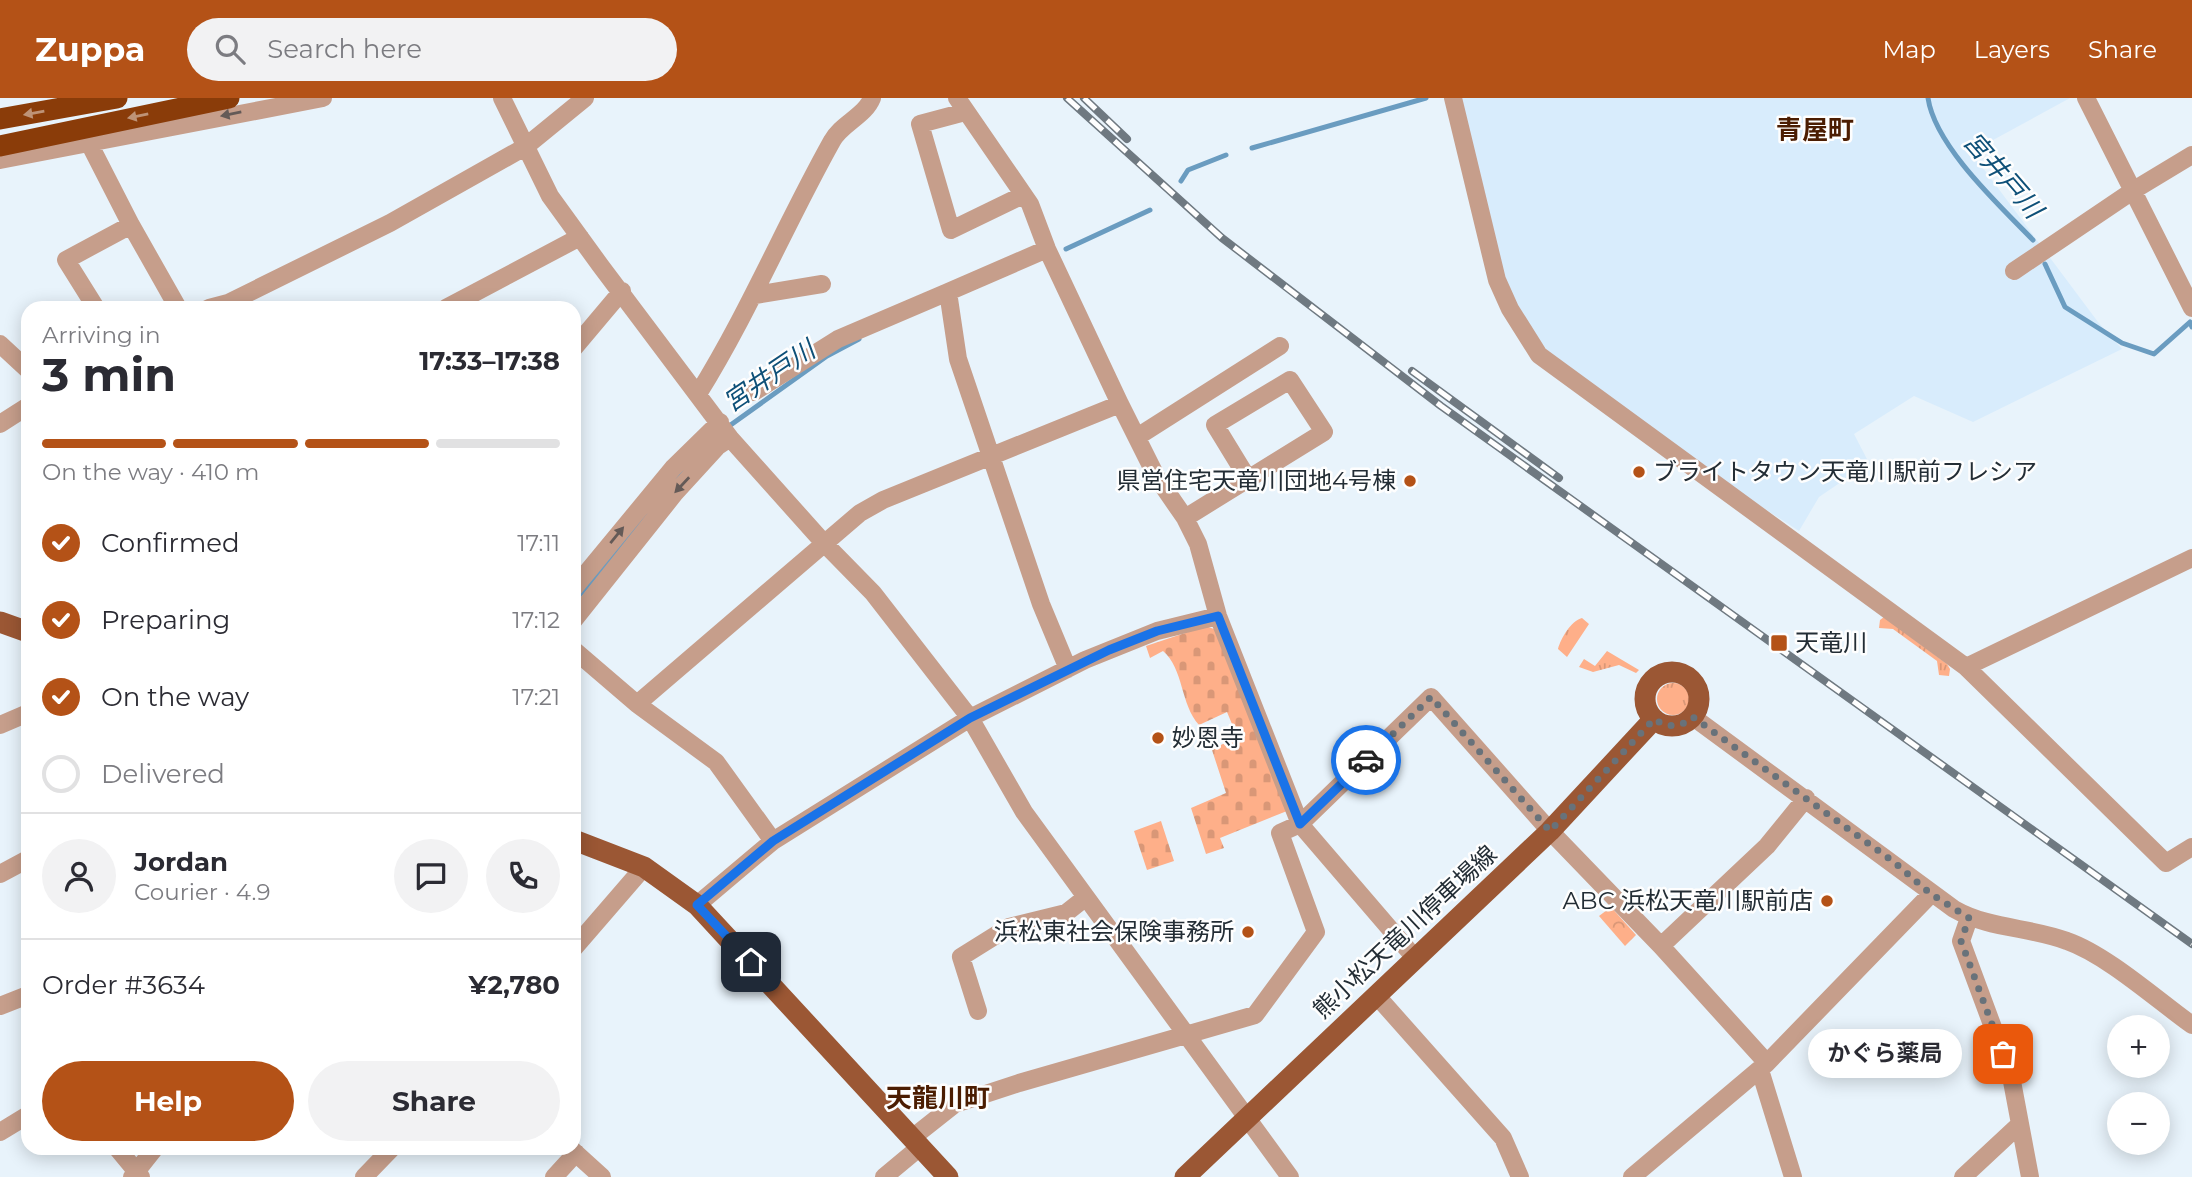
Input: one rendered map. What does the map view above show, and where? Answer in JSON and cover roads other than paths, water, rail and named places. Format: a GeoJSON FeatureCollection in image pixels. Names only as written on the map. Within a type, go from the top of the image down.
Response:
{"type":"FeatureCollection","features":[{"type":"Feature","properties":{"kind":"highway"},"geometry":{"type":"LineString","coordinates":[[0,119],[117,98]]}},
{"type":"Feature","properties":{"kind":"highway"},"geometry":{"type":"LineString","coordinates":[[0,146],[229,98]]}},
{"type":"Feature","properties":{"kind":"main road"},"geometry":{"type":"LineString","coordinates":[[0,622],[21,630]]}},
{"type":"Feature","properties":{"kind":"main road"},"geometry":{"type":"LineString","coordinates":[[1675,672],[1691,679],[1696,685],[1699,702],[1693,717],[1678,726],[1669,726],[1654,719],[1646,704],[1648,688],[1659,675],[1675,672]]}},
{"type":"Feature","properties":{"kind":"main road","name":"熊小松天竜川停車場線"},"geometry":{"type":"LineString","coordinates":[[1185,1177],[1550,831],[1654,719]]}},
{"type":"Feature","properties":{"kind":"main road"},"geometry":{"type":"LineString","coordinates":[[581,843],[644,867],[697,905],[948,1177]]}},
{"type":"Feature","properties":{"kind":"street"},"geometry":{"type":"LineString","coordinates":[[0,160],[323,98]]}},
{"type":"Feature","properties":{"kind":"street"},"geometry":{"type":"LineString","coordinates":[[502,98],[550,196],[725,430],[823,542],[873,593],[970,718],[1024,812],[1245,1119],[1290,1177]]}},
{"type":"Feature","properties":{"kind":"street"},"geometry":{"type":"LineString","coordinates":[[232,301],[390,223],[525,147],[585,98]]}},
{"type":"Feature","properties":{"kind":"street"},"geometry":{"type":"LineString","coordinates":[[698,394],[755,295],[798,203],[834,137],[872,98]]}},
{"type":"Feature","properties":{"kind":"street"},"geometry":{"type":"LineString","coordinates":[[2086,98],[2192,308]]}},
{"type":"Feature","properties":{"kind":"street"},"geometry":{"type":"LineString","coordinates":[[1453,99],[1497,279],[1510,309],[1539,355],[1610,410],[1675,453],[1966,667],[2166,863],[2192,847]]}},
{"type":"Feature","properties":{"kind":"street"},"geometry":{"type":"LineString","coordinates":[[1023,195],[951,230],[920,124],[961,105],[1030,204],[1047,249],[1120,404],[1156,476],[1185,518],[1198,544],[1218,616],[1300,824],[1415,958]]}},
{"type":"Feature","properties":{"kind":"street"},"geometry":{"type":"LineString","coordinates":[[89,143],[174,301]]}},
{"type":"Feature","properties":{"kind":"street"},"geometry":{"type":"LineString","coordinates":[[2014,271],[2134,190],[2192,155]]}},
{"type":"Feature","properties":{"kind":"street"},"geometry":{"type":"LineString","coordinates":[[92,301],[66,260],[131,225]]}},
{"type":"Feature","properties":{"kind":"street"},"geometry":{"type":"LineString","coordinates":[[459,301],[580,237]]}},
{"type":"Feature","properties":{"kind":"street"},"geometry":{"type":"LineString","coordinates":[[754,392],[838,339],[949,297],[1047,249]]}},
{"type":"Feature","properties":{"kind":"street"},"geometry":{"type":"LineString","coordinates":[[755,295],[822,284]]}},
{"type":"Feature","properties":{"kind":"street"},"geometry":{"type":"LineString","coordinates":[[581,340],[622,291]]}},
{"type":"Feature","properties":{"kind":"street"},"geometry":{"type":"LineString","coordinates":[[949,297],[958,359],[1041,604],[1068,669]]}},
{"type":"Feature","properties":{"kind":"street"},"geometry":{"type":"LineString","coordinates":[[0,344],[21,364]]}},
{"type":"Feature","properties":{"kind":"street"},"geometry":{"type":"LineString","coordinates":[[1137,437],[1280,346]]}},
{"type":"Feature","properties":{"kind":"street"},"geometry":{"type":"LineString","coordinates":[[1185,518],[1324,432],[1290,380],[1215,425],[1248,479]]}},
{"type":"Feature","properties":{"kind":"street"},"geometry":{"type":"LineString","coordinates":[[637,704],[860,513],[883,500],[993,458],[1120,404]]}},
{"type":"Feature","properties":{"kind":"street"},"geometry":{"type":"LineString","coordinates":[[0,424],[21,410]]}},
{"type":"Feature","properties":{"kind":"street"},"geometry":{"type":"LineString","coordinates":[[581,580],[673,468],[725,430]]}},
{"type":"Feature","properties":{"kind":"street"},"geometry":{"type":"LineString","coordinates":[[581,611],[674,492],[718,446],[725,430]]}},
{"type":"Feature","properties":{"kind":"street"},"geometry":{"type":"LineString","coordinates":[[1966,667],[2192,558]]}},
{"type":"Feature","properties":{"kind":"street"},"geometry":{"type":"LineString","coordinates":[[697,905],[773,841],[970,718],[1068,669],[1157,631],[1218,616]]}},
{"type":"Feature","properties":{"kind":"street"},"geometry":{"type":"LineString","coordinates":[[581,656],[637,704],[716,762],[773,841]]}},
{"type":"Feature","properties":{"kind":"street"},"geometry":{"type":"LineString","coordinates":[[884,1177],[956,1104],[1255,1015],[1316,932],[1280,833],[1300,824],[1431,697],[1550,831],[1661,946],[1764,1066],[1793,1177]]}},
{"type":"Feature","properties":{"kind":"street"},"geometry":{"type":"LineString","coordinates":[[1693,717],[1894,862],[1931,894],[1969,918],[2065,940],[2085,948],[2192,1025]]}},
{"type":"Feature","properties":{"kind":"street"},"geometry":{"type":"LineString","coordinates":[[0,725],[21,719]]}},
{"type":"Feature","properties":{"kind":"street"},"geometry":{"type":"LineString","coordinates":[[1661,946],[1767,846],[1806,798]]}},
{"type":"Feature","properties":{"kind":"street"},"geometry":{"type":"LineString","coordinates":[[0,874],[21,863]]}},
{"type":"Feature","properties":{"kind":"street"},"geometry":{"type":"LineString","coordinates":[[581,940],[644,867]]}},
{"type":"Feature","properties":{"kind":"street"},"geometry":{"type":"LineString","coordinates":[[1632,1177],[1764,1066],[1931,894]]}},
{"type":"Feature","properties":{"kind":"street"},"geometry":{"type":"LineString","coordinates":[[978,1011],[961,957],[1009,928],[1066,913],[1085,898]]}},
{"type":"Feature","properties":{"kind":"street"},"geometry":{"type":"LineString","coordinates":[[1969,918],[1961,941],[2011,1076],[2030,1177]]}},
{"type":"Feature","properties":{"kind":"street"},"geometry":{"type":"LineString","coordinates":[[0,986],[4,1004],[21,998]]}},
{"type":"Feature","properties":{"kind":"street"},"geometry":{"type":"LineString","coordinates":[[1376,995],[1503,1138],[1520,1177]]}},
{"type":"Feature","properties":{"kind":"street"},"geometry":{"type":"LineString","coordinates":[[0,1132],[21,1119]]}},
{"type":"Feature","properties":{"kind":"street"},"geometry":{"type":"LineString","coordinates":[[1963,1177],[2020,1124]]}},
{"type":"Feature","properties":{"kind":"street"},"geometry":{"type":"LineString","coordinates":[[122,1155],[136,1175],[150,1155]]}},
{"type":"Feature","properties":{"kind":"street"},"geometry":{"type":"LineString","coordinates":[[364,1177],[384,1155]]}},
{"type":"Feature","properties":{"kind":"street"},"geometry":{"type":"LineString","coordinates":[[554,1177],[569,1155]]}},
{"type":"Feature","properties":{"kind":"street"},"geometry":{"type":"LineString","coordinates":[[578,1155],[602,1177]]}},
{"type":"Feature","properties":{"kind":"waterway","name":"宮井戸川"},"geometry":{"type":"LineString","coordinates":[[1252,148],[1426,98]]}},
{"type":"Feature","properties":{"kind":"waterway","name":"宮井戸川"},"geometry":{"type":"LineString","coordinates":[[1928,98],[1933,116],[1955,155],[2033,240]]}},
{"type":"Feature","properties":{"kind":"waterway","name":"宮井戸川"},"geometry":{"type":"LineString","coordinates":[[1181,181],[1188,170],[1226,155]]}},
{"type":"Feature","properties":{"kind":"waterway","name":"宮井戸川"},"geometry":{"type":"LineString","coordinates":[[1066,249],[1150,210]]}},
{"type":"Feature","properties":{"kind":"waterway","name":"宮井戸川"},"geometry":{"type":"LineString","coordinates":[[2045,264],[2065,307],[2122,343],[2154,354],[2190,322],[2192,327]]}},
{"type":"Feature","properties":{"kind":"waterway","name":"宮井戸川"},"geometry":{"type":"LineString","coordinates":[[725,429],[827,356],[859,339]]}},
{"type":"Feature","properties":{"kind":"waterway","name":"宮井戸川"},"geometry":{"type":"LineString","coordinates":[[669,487],[691,462]]}},
{"type":"Feature","properties":{"kind":"waterway","name":"宮井戸川"},"geometry":{"type":"LineString","coordinates":[[581,594],[661,497]]}},
{"type":"Feature","properties":{"kind":"railway"},"geometry":{"type":"LineString","coordinates":[[1067,98],[1222,238],[1441,406],[2192,944]]}},
{"type":"Feature","properties":{"kind":"railway"},"geometry":{"type":"LineString","coordinates":[[1084,98],[1127,139]]}},
{"type":"Feature","properties":{"kind":"railway"},"geometry":{"type":"LineString","coordinates":[[1412,371],[1559,478]]}},
{"type":"Feature","properties":{"kind":"place","name":"ブライトタウン天竜川駅前フレシア"},"geometry":{"type":"Point","coordinates":[1639,472]}},
{"type":"Feature","properties":{"kind":"place","name":"県営住宅天竜川団地4号棟"},"geometry":{"type":"Point","coordinates":[1410,481]}},
{"type":"Feature","properties":{"kind":"place","name":"天竜川"},"geometry":{"type":"Point","coordinates":[1779,643]}},
{"type":"Feature","properties":{"kind":"place","name":"妙恩寺"},"geometry":{"type":"Point","coordinates":[1158,738]}},
{"type":"Feature","properties":{"kind":"place","name":"ABC 浜松天竜川駅前店"},"geometry":{"type":"Point","coordinates":[1827,901]}},
{"type":"Feature","properties":{"kind":"place","name":"浜松東社会保険事務所"},"geometry":{"type":"Point","coordinates":[1248,932]}},
{"type":"Feature","properties":{"kind":"place","name":"かぐら薬局"},"geometry":{"type":"Point","coordinates":[2003,1054]}},
{"type":"Feature","properties":{"kind":"district","name":"青屋町"},"geometry":{"type":"Point","coordinates":[1815,130]}},
{"type":"Feature","properties":{"kind":"district","name":"天龍川町"},"geometry":{"type":"Point","coordinates":[938,1098]}}]}
